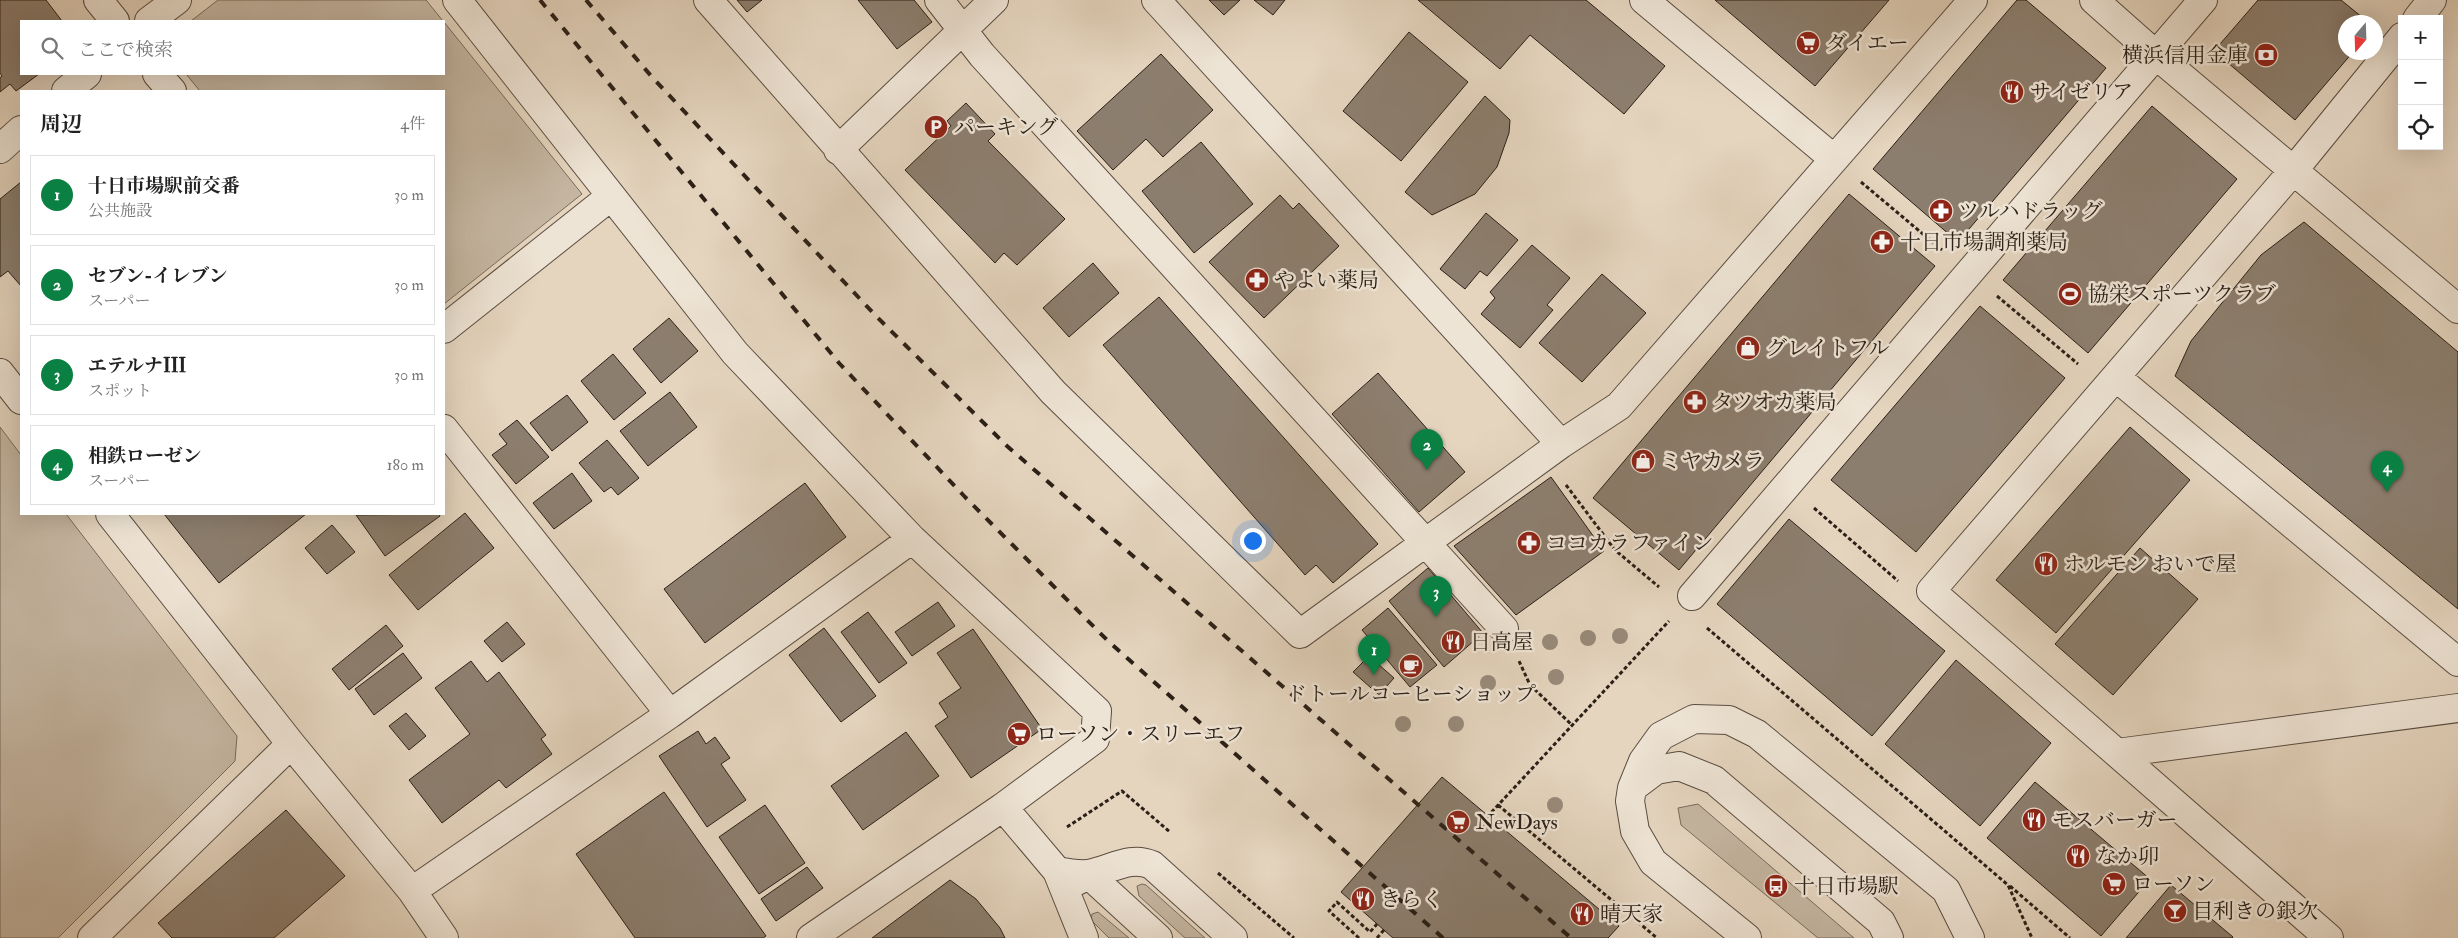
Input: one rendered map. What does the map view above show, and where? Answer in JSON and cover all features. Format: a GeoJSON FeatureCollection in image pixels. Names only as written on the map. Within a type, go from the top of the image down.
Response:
{"type":"FeatureCollection","features":[{"type":"Feature","properties":{"kind":"street"},"geometry":{"type":"LineString","coordinates":[[98,0],[114,20]]}},
{"type":"Feature","properties":{"kind":"street"},"geometry":{"type":"LineString","coordinates":[[151,20],[177,0]]}},
{"type":"Feature","properties":{"kind":"street"},"geometry":{"type":"LineString","coordinates":[[457,0],[610,197],[735,353],[912,539],[1098,711],[1095,739],[1002,807],[812,938]]}},
{"type":"Feature","properties":{"kind":"street"},"geometry":{"type":"LineString","coordinates":[[708,0],[838,150],[1053,392],[1300,634],[1426,541],[1552,451],[1619,406],[1973,0]]}},
{"type":"Feature","properties":{"kind":"street"},"geometry":{"type":"LineString","coordinates":[[939,0],[961,32],[1426,541],[1504,629]]}},
{"type":"Feature","properties":{"kind":"street"},"geometry":{"type":"LineString","coordinates":[[838,150],[994,0]]}},
{"type":"Feature","properties":{"kind":"street"},"geometry":{"type":"LineString","coordinates":[[1156,0],[1552,451]]}},
{"type":"Feature","properties":{"kind":"street"},"geometry":{"type":"LineString","coordinates":[[1644,0],[1834,159]]}},
{"type":"Feature","properties":{"kind":"street"},"geometry":{"type":"LineString","coordinates":[[2094,0],[2156,55],[2458,309]]}},
{"type":"Feature","properties":{"kind":"street"},"geometry":{"type":"LineString","coordinates":[[1692,596],[2203,0]]}},
{"type":"Feature","properties":{"kind":"street"},"geometry":{"type":"LineString","coordinates":[[2420,15],[2432,0]]}},
{"type":"Feature","properties":{"kind":"street"},"geometry":{"type":"LineString","coordinates":[[2329,938],[1931,591],[2117,378],[2293,171],[2398,42]]}},
{"type":"Feature","properties":{"kind":"street"},"geometry":{"type":"LineString","coordinates":[[67,90],[86,75]]}},
{"type":"Feature","properties":{"kind":"street"},"geometry":{"type":"LineString","coordinates":[[159,75],[171,90]]}},
{"type":"Feature","properties":{"kind":"street"},"geometry":{"type":"LineString","coordinates":[[0,149],[20,131]]}},
{"type":"Feature","properties":{"kind":"street"},"geometry":{"type":"LineString","coordinates":[[445,328],[610,197]]}},
{"type":"Feature","properties":{"kind":"street"},"geometry":{"type":"LineString","coordinates":[[0,373],[20,399]]}},
{"type":"Feature","properties":{"kind":"street"},"geometry":{"type":"LineString","coordinates":[[2117,378],[2458,662]]}},
{"type":"Feature","properties":{"kind":"street"},"geometry":{"type":"LineString","coordinates":[[445,430],[670,714]]}},
{"type":"Feature","properties":{"kind":"street"},"geometry":{"type":"LineString","coordinates":[[111,515],[291,744],[412,891],[444,938]]}},
{"type":"Feature","properties":{"kind":"street"},"geometry":{"type":"LineString","coordinates":[[412,891],[670,714],[912,539]]}},
{"type":"Feature","properties":{"kind":"street"},"geometry":{"type":"LineString","coordinates":[[2117,754],[2458,708]]}},
{"type":"Feature","properties":{"kind":"street"},"geometry":{"type":"LineString","coordinates":[[1747,938],[1653,862],[1635,832],[1630,802],[1632,788],[1643,761],[1661,736],[1694,720],[1729,720],[1758,734],[1946,890],[1970,938]]}},
{"type":"Feature","properties":{"kind":"street"},"geometry":{"type":"LineString","coordinates":[[92,938],[291,744]]}},
{"type":"Feature","properties":{"kind":"street"},"geometry":{"type":"LineString","coordinates":[[1632,788],[1656,770],[1679,766],[1714,780],[1881,922],[1889,938]]}},
{"type":"Feature","properties":{"kind":"street"},"geometry":{"type":"LineString","coordinates":[[1002,807],[1058,870],[1084,938]]}},
{"type":"Feature","properties":{"kind":"street"},"geometry":{"type":"LineString","coordinates":[[1071,900],[1074,886],[1079,878],[1132,861],[1143,861],[1152,866],[1232,938]]}},
{"type":"Feature","properties":{"kind":"street"},"geometry":{"type":"LineString","coordinates":[[1058,870],[1068,874],[1088,874],[1158,938]]}},
{"type":"Feature","properties":{"kind":"path"},"geometry":{"type":"LineString","coordinates":[[1552,451],[1615,550],[1682,607],[1692,596]]}},
{"type":"Feature","properties":{"kind":"path"},"geometry":{"type":"LineString","coordinates":[[1787,485],[1901,584],[1931,591]]}},
{"type":"Feature","properties":{"kind":"path"},"geometry":{"type":"LineString","coordinates":[[1504,629],[1530,685],[1572,725]]}},
{"type":"Feature","properties":{"kind":"path"},"geometry":{"type":"LineString","coordinates":[[1498,805],[1657,938]]}},
{"type":"Feature","properties":{"kind":"path"},"geometry":{"type":"LineString","coordinates":[[2008,884],[2070,938]]}},
{"type":"Feature","properties":{"kind":"path"},"geometry":{"type":"LineString","coordinates":[[1359,938],[1329,911],[1337,902],[1370,932],[1377,924]]}},
{"type":"Feature","properties":{"kind":"path"},"geometry":{"type":"LineString","coordinates":[[1377,938],[1384,930]]}},
{"type":"Feature","properties":{"kind":"shaded area"},"geometry":{"type":"Polygon","coordinates":[[[218,0],[426,0],[442,20],[192,20],[218,0]]]}},
{"type":"Feature","properties":{"kind":"shaded area"},"geometry":{"type":"Polygon","coordinates":[[[445,23],[582,194],[445,303],[445,90],[199,90],[187,75],[445,75],[445,23]]]}},
{"type":"Feature","properties":{"kind":"shaded area"},"geometry":{"type":"Polygon","coordinates":[[[0,427],[20,454],[20,515],[67,515],[237,736],[235,761],[58,938],[0,938],[0,427]]]}},
{"type":"Feature","properties":{"kind":"shaded area"},"geometry":{"type":"Polygon","coordinates":[[[1698,804],[1854,938],[1818,938],[1681,825],[1678,808],[1698,804]]]}},
{"type":"Feature","properties":{"kind":"shaded area"},"geometry":{"type":"Polygon","coordinates":[[[1146,885],[1205,938],[1185,938],[1139,896],[1137,886],[1146,885]]]}},
{"type":"Feature","properties":{"kind":"shaded area"},"geometry":{"type":"Polygon","coordinates":[[[1098,912],[1129,938],[1109,938],[1091,920],[1092,914],[1098,912]]]}},
{"type":"Feature","properties":{"kind":"building"},"geometry":{"type":"Polygon","coordinates":[[[0,0],[46,0],[61,20],[20,20],[20,75],[38,75],[16,91],[10,84],[0,92],[0,78],[2,76],[0,73],[0,0]]]}},
{"type":"Feature","properties":{"kind":"building"},"geometry":{"type":"Polygon","coordinates":[[[737,0],[762,0],[747,12],[737,0]]]}},
{"type":"Feature","properties":{"kind":"building"},"geometry":{"type":"Polygon","coordinates":[[[858,0],[914,0],[932,22],[897,49],[858,0]]]}},
{"type":"Feature","properties":{"kind":"building"},"geometry":{"type":"Polygon","coordinates":[[[1209,0],[1240,0],[1224,15],[1209,0]]]}},
{"type":"Feature","properties":{"kind":"building"},"geometry":{"type":"Polygon","coordinates":[[[1254,0],[1285,0],[1273,15],[1254,0]]]}},
{"type":"Feature","properties":{"kind":"building"},"geometry":{"type":"Polygon","coordinates":[[[1418,0],[1586,0],[1665,66],[1624,114],[1530,35],[1500,69],[1418,0]]]}},
{"type":"Feature","properties":{"kind":"building","name":"ダイエー"},"geometry":{"type":"Polygon","coordinates":[[[1715,0],[1889,0],[1815,86],[1715,0]]]}},
{"type":"Feature","properties":{"kind":"building"},"geometry":{"type":"Polygon","coordinates":[[[2017,0],[2026,0],[2106,68],[1958,242],[1873,169],[2017,0]]]}},
{"type":"Feature","properties":{"kind":"building"},"geometry":{"type":"Polygon","coordinates":[[[2258,0],[2341,0],[2359,15],[2338,15],[2338,60],[2346,60],[2295,120],[2214,51],[2258,0]]]}},
{"type":"Feature","properties":{"kind":"building"},"geometry":{"type":"Polygon","coordinates":[[[1409,32],[1468,82],[1401,161],[1343,111],[1409,32]]]}},
{"type":"Feature","properties":{"kind":"building"},"geometry":{"type":"Polygon","coordinates":[[[1161,54],[1213,110],[1163,157],[1146,139],[1113,170],[1077,131],[1161,54]]]}},
{"type":"Feature","properties":{"kind":"building"},"geometry":{"type":"Polygon","coordinates":[[[1485,96],[1510,120],[1509,133],[1497,167],[1475,194],[1432,215],[1405,192],[1485,96]]]}},
{"type":"Feature","properties":{"kind":"building"},"geometry":{"type":"Polygon","coordinates":[[[966,103],[995,134],[988,141],[1065,219],[1017,265],[1004,253],[995,263],[905,170],[951,126],[947,121],[966,103]]]}},
{"type":"Feature","properties":{"kind":"building"},"geometry":{"type":"Polygon","coordinates":[[[2152,106],[2237,179],[2088,353],[2003,280],[2152,106]]]}},
{"type":"Feature","properties":{"kind":"building"},"geometry":{"type":"Polygon","coordinates":[[[1201,142],[1253,204],[1194,253],[1142,191],[1201,142]]]}},
{"type":"Feature","properties":{"kind":"building"},"geometry":{"type":"Polygon","coordinates":[[[20,183],[20,285],[8,271],[0,277],[0,199],[20,183]]]}},
{"type":"Feature","properties":{"kind":"building"},"geometry":{"type":"Polygon","coordinates":[[[1849,194],[1935,266],[1679,570],[1593,498],[1849,194]]]}},
{"type":"Feature","properties":{"kind":"building"},"geometry":{"type":"Polygon","coordinates":[[[1280,195],[1293,209],[1299,203],[1339,246],[1264,318],[1209,262],[1280,195]]]}},
{"type":"Feature","properties":{"kind":"building"},"geometry":{"type":"Polygon","coordinates":[[[1486,213],[1518,240],[1487,276],[1480,271],[1465,289],[1440,269],[1486,213]]]}},
{"type":"Feature","properties":{"kind":"building"},"geometry":{"type":"Polygon","coordinates":[[[2304,222],[2458,352],[2458,609],[2175,376],[2191,341],[2261,255],[2304,222]]]}},
{"type":"Feature","properties":{"kind":"building"},"geometry":{"type":"Polygon","coordinates":[[[1532,245],[1570,278],[1547,305],[1553,310],[1520,348],[1481,314],[1495,298],[1490,292],[1532,245]]]}},
{"type":"Feature","properties":{"kind":"building"},"geometry":{"type":"Polygon","coordinates":[[[1093,263],[1119,293],[1069,337],[1043,308],[1093,263]]]}},
{"type":"Feature","properties":{"kind":"building"},"geometry":{"type":"Polygon","coordinates":[[[1602,274],[1646,313],[1582,382],[1539,343],[1602,274]]]}},
{"type":"Feature","properties":{"kind":"building"},"geometry":{"type":"Polygon","coordinates":[[[1159,297],[1378,544],[1333,583],[1316,565],[1305,575],[1103,345],[1159,297]]]}},
{"type":"Feature","properties":{"kind":"building"},"geometry":{"type":"Polygon","coordinates":[[[1980,306],[2065,378],[1916,552],[1831,480],[1980,306]]]}},
{"type":"Feature","properties":{"kind":"building"},"geometry":{"type":"Polygon","coordinates":[[[669,318],[698,351],[661,383],[633,349],[669,318]]]}},
{"type":"Feature","properties":{"kind":"building"},"geometry":{"type":"Polygon","coordinates":[[[613,354],[646,393],[614,420],[581,381],[613,354]]]}},
{"type":"Feature","properties":{"kind":"building"},"geometry":{"type":"Polygon","coordinates":[[[1378,373],[1465,472],[1419,512],[1332,414],[1378,373]]]}},
{"type":"Feature","properties":{"kind":"building"},"geometry":{"type":"Polygon","coordinates":[[[670,392],[697,427],[648,466],[620,431],[670,392]]]}},
{"type":"Feature","properties":{"kind":"building"},"geometry":{"type":"Polygon","coordinates":[[[567,395],[588,422],[552,451],[530,423],[567,395]]]}},
{"type":"Feature","properties":{"kind":"building"},"geometry":{"type":"Polygon","coordinates":[[[517,420],[549,457],[516,484],[492,455],[507,444],[499,434],[517,420]]]}},
{"type":"Feature","properties":{"kind":"building"},"geometry":{"type":"Polygon","coordinates":[[[2130,427],[2190,480],[2056,633],[1996,580],[2130,427]]]}},
{"type":"Feature","properties":{"kind":"building"},"geometry":{"type":"Polygon","coordinates":[[[607,440],[639,478],[618,495],[611,487],[604,492],[579,463],[607,440]]]}},
{"type":"Feature","properties":{"kind":"building"},"geometry":{"type":"Polygon","coordinates":[[[572,473],[592,501],[554,529],[533,503],[572,473]]]}},
{"type":"Feature","properties":{"kind":"building"},"geometry":{"type":"Polygon","coordinates":[[[1551,477],[1604,551],[1516,615],[1454,546],[1551,477]]]}},
{"type":"Feature","properties":{"kind":"building"},"geometry":{"type":"Polygon","coordinates":[[[805,483],[846,537],[705,643],[664,589],[805,483]]]}},
{"type":"Feature","properties":{"kind":"building"},"geometry":{"type":"Polygon","coordinates":[[[465,513],[494,548],[418,610],[389,575],[465,513]]]}},
{"type":"Feature","properties":{"kind":"building"},"geometry":{"type":"Polygon","coordinates":[[[165,515],[305,515],[219,583],[165,515]]]}},
{"type":"Feature","properties":{"kind":"building"},"geometry":{"type":"Polygon","coordinates":[[[356,515],[440,515],[440,516],[385,556],[356,515]]]}},
{"type":"Feature","properties":{"kind":"building"},"geometry":{"type":"Polygon","coordinates":[[[1789,519],[1945,651],[1872,736],[1717,604],[1789,519]]]}},
{"type":"Feature","properties":{"kind":"building"},"geometry":{"type":"Polygon","coordinates":[[[332,525],[355,552],[327,574],[305,548],[332,525]]]}},
{"type":"Feature","properties":{"kind":"building"},"geometry":{"type":"Polygon","coordinates":[[[2140,548],[2198,599],[2113,695],[2055,644],[2140,548]]]}},
{"type":"Feature","properties":{"kind":"building"},"geometry":{"type":"Polygon","coordinates":[[[1428,568],[1483,633],[1444,667],[1389,601],[1428,568]]]}},
{"type":"Feature","properties":{"kind":"building"},"geometry":{"type":"Polygon","coordinates":[[[938,602],[955,626],[912,656],[895,632],[938,602]]]}},
{"type":"Feature","properties":{"kind":"building"},"geometry":{"type":"Polygon","coordinates":[[[1388,608],[1437,665],[1410,687],[1362,630],[1388,608]]]}},
{"type":"Feature","properties":{"kind":"building"},"geometry":{"type":"Polygon","coordinates":[[[868,612],[907,663],[879,683],[841,632],[868,612]]]}},
{"type":"Feature","properties":{"kind":"building"},"geometry":{"type":"Polygon","coordinates":[[[507,622],[525,644],[502,662],[484,641],[507,622]]]}},
{"type":"Feature","properties":{"kind":"building"},"geometry":{"type":"Polygon","coordinates":[[[386,625],[403,646],[349,690],[332,669],[386,625]]]}},
{"type":"Feature","properties":{"kind":"building"},"geometry":{"type":"Polygon","coordinates":[[[824,628],[876,696],[841,722],[789,655],[824,628]]]}},
{"type":"Feature","properties":{"kind":"building"},"geometry":{"type":"Polygon","coordinates":[[[973,629],[1042,729],[971,778],[935,726],[948,717],[939,703],[961,688],[937,653],[973,629]]]}},
{"type":"Feature","properties":{"kind":"building"},"geometry":{"type":"Polygon","coordinates":[[[403,653],[422,678],[374,715],[355,689],[403,653]]]}},
{"type":"Feature","properties":{"kind":"building"},"geometry":{"type":"Polygon","coordinates":[[[1369,656],[1394,678],[1379,695],[1353,672],[1369,656]]]}},
{"type":"Feature","properties":{"kind":"building"},"geometry":{"type":"Polygon","coordinates":[[[1956,660],[2051,743],[1980,826],[1885,744],[1956,660]]]}},
{"type":"Feature","properties":{"kind":"building"},"geometry":{"type":"Polygon","coordinates":[[[471,661],[487,682],[499,672],[546,735],[541,739],[552,754],[506,788],[499,780],[442,823],[409,780],[470,734],[435,688],[471,661]]]}},
{"type":"Feature","properties":{"kind":"building"},"geometry":{"type":"Polygon","coordinates":[[[406,713],[426,736],[409,750],[389,726],[406,713]]]}},
{"type":"Feature","properties":{"kind":"building"},"geometry":{"type":"Polygon","coordinates":[[[698,731],[706,744],[715,737],[730,758],[721,764],[746,800],[707,827],[659,756],[698,731]]]}},
{"type":"Feature","properties":{"kind":"building"},"geometry":{"type":"Polygon","coordinates":[[[906,732],[939,776],[863,830],[831,786],[906,732]]]}},
{"type":"Feature","properties":{"kind":"building"},"geometry":{"type":"Polygon","coordinates":[[[1442,777],[1619,926],[1608,938],[1393,938],[1341,892],[1442,777]]]}},
{"type":"Feature","properties":{"kind":"building"},"geometry":{"type":"Polygon","coordinates":[[[2035,782],[2150,879],[2101,936],[1987,838],[2035,782]]]}},
{"type":"Feature","properties":{"kind":"building"},"geometry":{"type":"Polygon","coordinates":[[[664,792],[766,936],[763,938],[635,938],[576,854],[664,792]]]}},
{"type":"Feature","properties":{"kind":"building"},"geometry":{"type":"Polygon","coordinates":[[[765,805],[805,863],[759,894],[719,837],[765,805]]]}},
{"type":"Feature","properties":{"kind":"building"},"geometry":{"type":"Polygon","coordinates":[[[286,810],[345,876],[274,938],[172,938],[158,923],[286,810]]]}},
{"type":"Feature","properties":{"kind":"building"},"geometry":{"type":"Polygon","coordinates":[[[807,867],[823,888],[776,921],[761,899],[807,867]]]}},
{"type":"Feature","properties":{"kind":"building"},"geometry":{"type":"Polygon","coordinates":[[[950,880],[976,899],[1000,928],[1005,938],[872,938],[950,880]]]}},
{"type":"Feature","properties":{"kind":"building","name":"目利きの銀次"},"geometry":{"type":"Polygon","coordinates":[[[2171,885],[2233,937],[2126,938],[2171,885]]]}},
{"type":"Feature","properties":{"kind":"railway"},"geometry":{"type":"LineString","coordinates":[[540,0],[839,363],[965,497],[1109,642],[1443,938]]}},
{"type":"Feature","properties":{"kind":"railway"},"geometry":{"type":"LineString","coordinates":[[586,0],[652,77],[876,316],[1007,446],[1571,938]]}},
{"type":"Feature","properties":{"kind":"place","name":"ダイエー"},"geometry":{"type":"Point","coordinates":[1808,43]}},
{"type":"Feature","properties":{"kind":"place","name":"横浜信用金庫"},"geometry":{"type":"Point","coordinates":[2266,55]}},
{"type":"Feature","properties":{"kind":"place","name":"サイゼリア"},"geometry":{"type":"Point","coordinates":[2012,92]}},
{"type":"Feature","properties":{"kind":"place","name":"パーキング"},"geometry":{"type":"Point","coordinates":[936,127]}},
{"type":"Feature","properties":{"kind":"place","name":"ツルハドラッグ"},"geometry":{"type":"Point","coordinates":[1941,211]}},
{"type":"Feature","properties":{"kind":"place","name":"十日市場調剤薬局"},"geometry":{"type":"Point","coordinates":[1882,242]}},
{"type":"Feature","properties":{"kind":"place","name":"やよい薬局"},"geometry":{"type":"Point","coordinates":[1257,280]}},
{"type":"Feature","properties":{"kind":"place","name":"協栄スポーツクラブ"},"geometry":{"type":"Point","coordinates":[2070,294]}},
{"type":"Feature","properties":{"kind":"place","name":"グレイトフル"},"geometry":{"type":"Point","coordinates":[1748,348]}},
{"type":"Feature","properties":{"kind":"place","name":"タツオカ薬局"},"geometry":{"type":"Point","coordinates":[1695,402]}},
{"type":"Feature","properties":{"kind":"place","name":"ミヤカメラ"},"geometry":{"type":"Point","coordinates":[1643,461]}},
{"type":"Feature","properties":{"kind":"place","name":"セブン-イレブン"},"geometry":{"type":"Point","coordinates":[1427,470]}},
{"type":"Feature","properties":{"kind":"place","name":"相鉄ローゼン"},"geometry":{"type":"Point","coordinates":[2387,492]}},
{"type":"Feature","properties":{"kind":"place","name":"ココカラファイン"},"geometry":{"type":"Point","coordinates":[1529,543]}},
{"type":"Feature","properties":{"kind":"place","name":"ホルモン おいで屋"},"geometry":{"type":"Point","coordinates":[2046,564]}},
{"type":"Feature","properties":{"kind":"place","name":"エテルナIII"},"geometry":{"type":"Point","coordinates":[1436,617]}},
{"type":"Feature","properties":{"kind":"place","name":"日高屋"},"geometry":{"type":"Point","coordinates":[1453,642]}},
{"type":"Feature","properties":{"kind":"place","name":"ドトールコーヒーショップ"},"geometry":{"type":"Point","coordinates":[1411,666]}},
{"type":"Feature","properties":{"kind":"place","name":"十日市場駅前交番"},"geometry":{"type":"Point","coordinates":[1374,675]}},
{"type":"Feature","properties":{"kind":"place","name":"ローソン・スリーエフ"},"geometry":{"type":"Point","coordinates":[1019,734]}},
{"type":"Feature","properties":{"kind":"place","name":"モスバーガー"},"geometry":{"type":"Point","coordinates":[2034,820]}},
{"type":"Feature","properties":{"kind":"place","name":"NewDays"},"geometry":{"type":"Point","coordinates":[1458,822]}},
{"type":"Feature","properties":{"kind":"place","name":"なか卯"},"geometry":{"type":"Point","coordinates":[2078,856]}},
{"type":"Feature","properties":{"kind":"place","name":"ローソン"},"geometry":{"type":"Point","coordinates":[2114,884]}},
{"type":"Feature","properties":{"kind":"place","name":"十日市場駅"},"geometry":{"type":"Point","coordinates":[1776,886]}},
{"type":"Feature","properties":{"kind":"place","name":"きらく"},"geometry":{"type":"Point","coordinates":[1363,899]}},
{"type":"Feature","properties":{"kind":"place","name":"目利きの銀次"},"geometry":{"type":"Point","coordinates":[2175,911]}},
{"type":"Feature","properties":{"kind":"place","name":"晴天家"},"geometry":{"type":"Point","coordinates":[1582,914]}}]}
